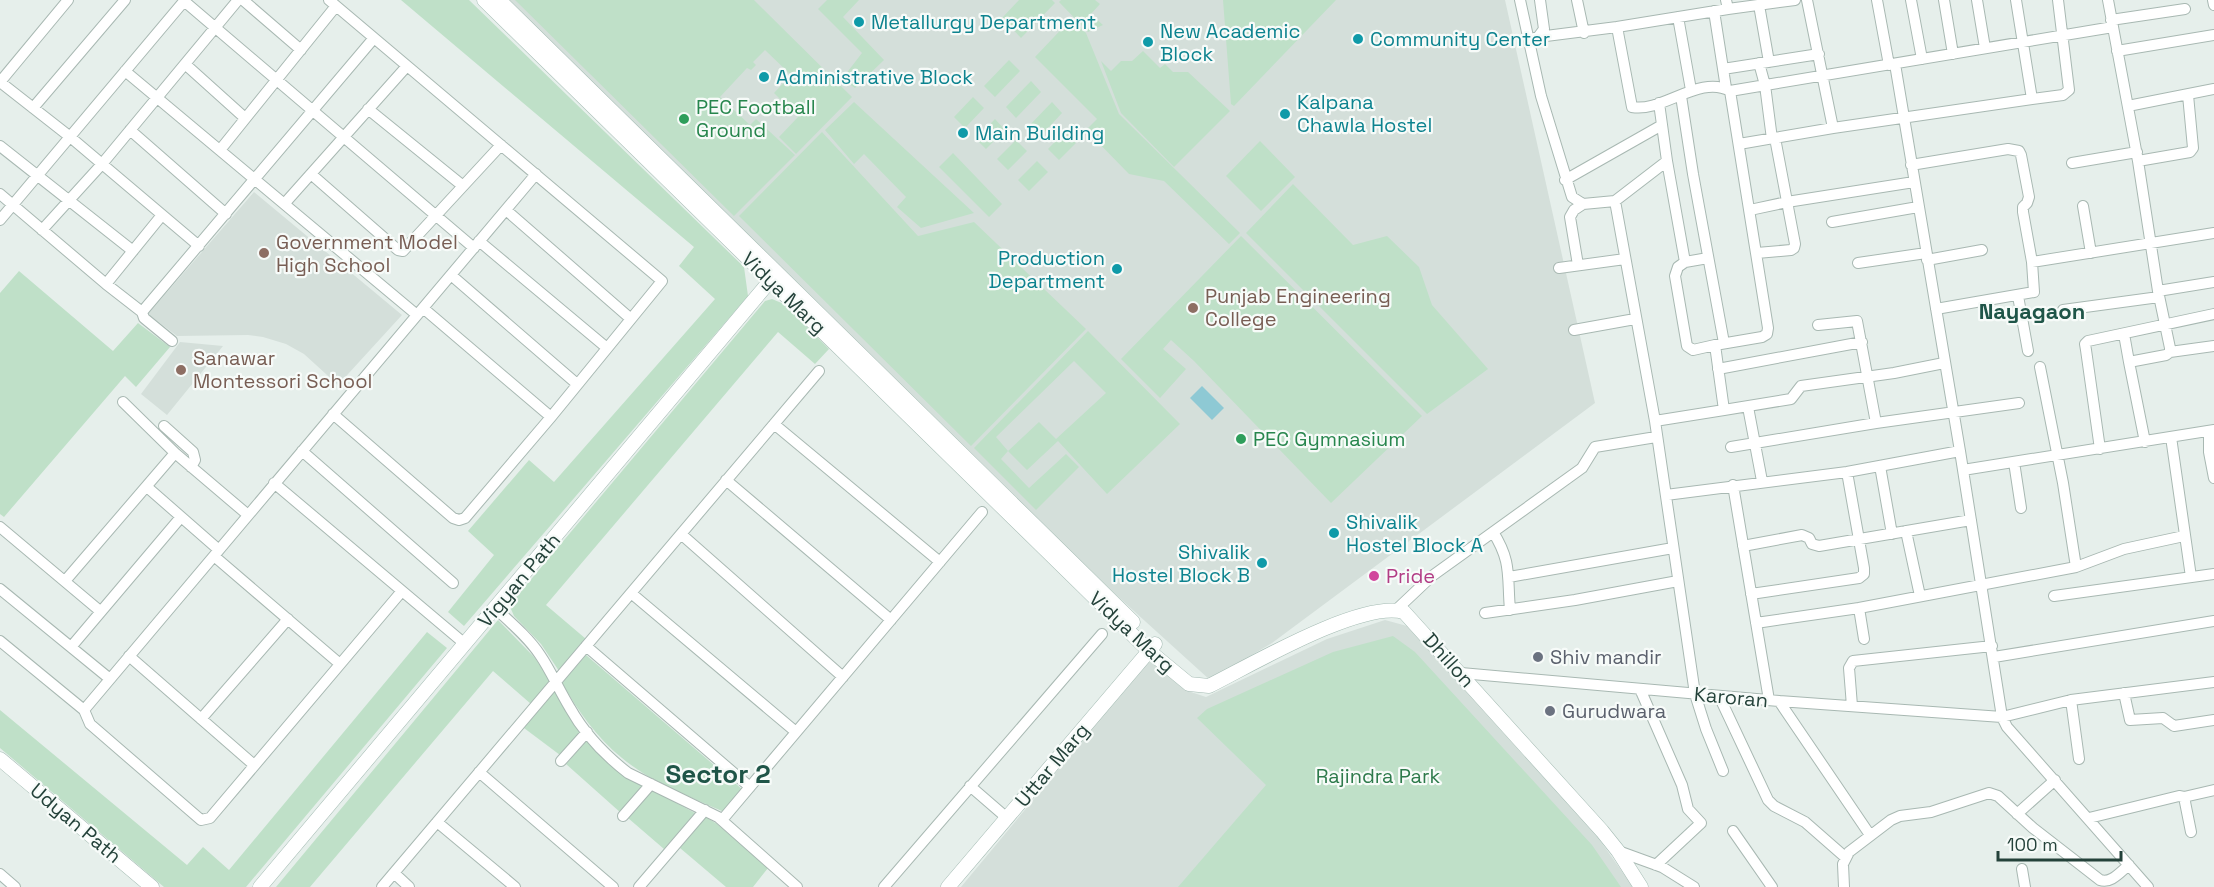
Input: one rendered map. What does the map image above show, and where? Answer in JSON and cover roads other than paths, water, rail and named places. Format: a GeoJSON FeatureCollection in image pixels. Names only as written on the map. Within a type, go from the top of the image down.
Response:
{"type":"FeatureCollection","features":[{"type":"Feature","properties":{"kind":"main road","name":"Vidya Marg"},"geometry":{"type":"LineString","coordinates":[[484,0],[774,277],[1189,684],[1209,686],[1321,630],[1360,614],[1396,610]]}},
{"type":"Feature","properties":{"kind":"main road","name":"Vidya Marg"},"geometry":{"type":"LineString","coordinates":[[498,0],[774,277]]}},
{"type":"Feature","properties":{"kind":"main road","name":"Vigyan Path"},"geometry":{"type":"LineString","coordinates":[[260,887],[774,277]]}},
{"type":"Feature","properties":{"kind":"main road","name":"Dhillon"},"geometry":{"type":"LineString","coordinates":[[1396,610],[1404,612],[1412,619],[1461,673],[1618,851],[1641,887]]}},
{"type":"Feature","properties":{"kind":"main road","name":"Uttar Marg"},"geometry":{"type":"LineString","coordinates":[[948,887],[1152,647]]}},
{"type":"Feature","properties":{"kind":"main road","name":"Udyan Path"},"geometry":{"type":"LineString","coordinates":[[0,759],[152,887]]}},
{"type":"Feature","properties":{"kind":"main road","name":"Udyan Path"},"geometry":{"type":"LineString","coordinates":[[0,768],[141,887]]}},
{"type":"Feature","properties":{"kind":"street"},"geometry":{"type":"LineString","coordinates":[[68,0],[0,82],[69,136],[199,246]]}},
{"type":"Feature","properties":{"kind":"street"},"geometry":{"type":"LineString","coordinates":[[33,108],[125,0]]}},
{"type":"Feature","properties":{"kind":"street"},"geometry":{"type":"LineString","coordinates":[[0,220],[184,0],[435,216],[476,245],[607,348]]}},
{"type":"Feature","properties":{"kind":"street"},"geometry":{"type":"LineString","coordinates":[[42,230],[102,164],[237,0]]}},
{"type":"Feature","properties":{"kind":"street"},"geometry":{"type":"LineString","coordinates":[[243,0],[301,50]]}},
{"type":"Feature","properties":{"kind":"street"},"geometry":{"type":"LineString","coordinates":[[1520,0],[1533,38],[1541,96],[1565,180],[1572,196],[1583,204]]}},
{"type":"Feature","properties":{"kind":"street"},"geometry":{"type":"LineString","coordinates":[[1533,38],[1544,29],[1540,0]]}},
{"type":"Feature","properties":{"kind":"street"},"geometry":{"type":"LineString","coordinates":[[1577,0],[1584,33]]}},
{"type":"Feature","properties":{"kind":"street"},"geometry":{"type":"LineString","coordinates":[[1533,38],[1584,33],[1714,11],[1727,4],[1759,5],[1795,0]]}},
{"type":"Feature","properties":{"kind":"street"},"geometry":{"type":"LineString","coordinates":[[1807,0],[1833,128]]}},
{"type":"Feature","properties":{"kind":"street"},"geometry":{"type":"LineString","coordinates":[[1877,0],[1904,118],[1993,652],[1998,704],[2007,727],[2148,887]]}},
{"type":"Feature","properties":{"kind":"street"},"geometry":{"type":"LineString","coordinates":[[1911,0],[1922,59]]}},
{"type":"Feature","properties":{"kind":"street"},"geometry":{"type":"LineString","coordinates":[[1944,0],[1953,54]]}},
{"type":"Feature","properties":{"kind":"street"},"geometry":{"type":"LineString","coordinates":[[1977,0],[1985,48]]}},
{"type":"Feature","properties":{"kind":"street"},"geometry":{"type":"LineString","coordinates":[[2016,0],[2032,99]]}},
{"type":"Feature","properties":{"kind":"street"},"geometry":{"type":"LineString","coordinates":[[1739,144],[2063,95],[2069,90],[2058,0]]}},
{"type":"Feature","properties":{"kind":"street"},"geometry":{"type":"LineString","coordinates":[[2108,0],[2138,157],[2150,244],[2170,352]]}},
{"type":"Feature","properties":{"kind":"street"},"geometry":{"type":"LineString","coordinates":[[2213,0],[2214,5]]}},
{"type":"Feature","properties":{"kind":"street"},"geometry":{"type":"LineString","coordinates":[[220,150],[301,50],[333,3],[662,281],[465,518],[459,520],[453,518],[333,414]]}},
{"type":"Feature","properties":{"kind":"street"},"geometry":{"type":"LineString","coordinates":[[1757,253],[1794,248],[1764,85],[1759,5]]}},
{"type":"Feature","properties":{"kind":"street"},"geometry":{"type":"LineString","coordinates":[[1617,27],[1628,98],[1632,107],[1643,107],[1686,93],[1728,90],[1892,65],[2064,36],[2185,9]]}},
{"type":"Feature","properties":{"kind":"street"},"geometry":{"type":"LineString","coordinates":[[1708,258],[1685,262],[1678,267],[1675,276],[1687,346],[1693,350],[1762,337],[1767,334],[1768,328],[1750,210],[1714,11]]}},
{"type":"Feature","properties":{"kind":"street"},"geometry":{"type":"LineString","coordinates":[[1678,17],[1720,344],[1718,369],[1724,410]]}},
{"type":"Feature","properties":{"kind":"street"},"geometry":{"type":"LineString","coordinates":[[2117,51],[2214,35]]}},
{"type":"Feature","properties":{"kind":"street"},"geometry":{"type":"LineString","coordinates":[[142,312],[374,38]]}},
{"type":"Feature","properties":{"kind":"street"},"geometry":{"type":"LineString","coordinates":[[1723,69],[1819,54]]}},
{"type":"Feature","properties":{"kind":"street"},"geometry":{"type":"LineString","coordinates":[[185,64],[245,118]]}},
{"type":"Feature","properties":{"kind":"street"},"geometry":{"type":"LineString","coordinates":[[285,203],[407,66]]}},
{"type":"Feature","properties":{"kind":"street"},"geometry":{"type":"LineString","coordinates":[[124,71],[551,417]]}},
{"type":"Feature","properties":{"kind":"street"},"geometry":{"type":"LineString","coordinates":[[2128,106],[2214,89]]}},
{"type":"Feature","properties":{"kind":"street"},"geometry":{"type":"LineString","coordinates":[[2072,163],[2190,152],[2193,148],[2187,94]]}},
{"type":"Feature","properties":{"kind":"street"},"geometry":{"type":"LineString","coordinates":[[1659,103],[1685,262]]}},
{"type":"Feature","properties":{"kind":"street"},"geometry":{"type":"LineString","coordinates":[[368,109],[463,186]]}},
{"type":"Feature","properties":{"kind":"street"},"geometry":{"type":"LineString","coordinates":[[1565,180],[1662,125]]}},
{"type":"Feature","properties":{"kind":"street"},"geometry":{"type":"LineString","coordinates":[[130,130],[226,214]]}},
{"type":"Feature","properties":{"kind":"street"},"geometry":{"type":"LineString","coordinates":[[311,174],[400,251],[403,251],[501,145]]}},
{"type":"Feature","properties":{"kind":"street"},"geometry":{"type":"LineString","coordinates":[[0,146],[133,251]]}},
{"type":"Feature","properties":{"kind":"street"},"geometry":{"type":"LineString","coordinates":[[1911,165],[2008,149],[2019,151],[2029,197],[2023,207],[2023,212],[2032,262],[2034,292],[1936,309]]}},
{"type":"Feature","properties":{"kind":"street"},"geometry":{"type":"LineString","coordinates":[[1578,266],[1570,217],[1574,210],[1583,204],[1615,201],[1667,161]]}},
{"type":"Feature","properties":{"kind":"street"},"geometry":{"type":"LineString","coordinates":[[84,710],[536,174]]}},
{"type":"Feature","properties":{"kind":"street"},"geometry":{"type":"LineString","coordinates":[[1750,210],[1914,182]]}},
{"type":"Feature","properties":{"kind":"street"},"geometry":{"type":"LineString","coordinates":[[0,194],[142,312],[144,318],[172,341]]}},
{"type":"Feature","properties":{"kind":"street"},"geometry":{"type":"LineString","coordinates":[[1615,201],[1655,421],[1695,694],[1723,771]]}},
{"type":"Feature","properties":{"kind":"street"},"geometry":{"type":"LineString","coordinates":[[2083,206],[2091,253]]}},
{"type":"Feature","properties":{"kind":"street"},"geometry":{"type":"LineString","coordinates":[[1832,222],[1918,207]]}},
{"type":"Feature","properties":{"kind":"street"},"geometry":{"type":"LineString","coordinates":[[506,210],[631,319]]}},
{"type":"Feature","properties":{"kind":"street"},"geometry":{"type":"LineString","coordinates":[[106,284],[162,215]]}},
{"type":"Feature","properties":{"kind":"street"},"geometry":{"type":"LineString","coordinates":[[2032,262],[2214,232]]}},
{"type":"Feature","properties":{"kind":"street"},"geometry":{"type":"LineString","coordinates":[[1858,263],[1982,250]]}},
{"type":"Feature","properties":{"kind":"street"},"geometry":{"type":"LineString","coordinates":[[1559,268],[1625,259]]}},
{"type":"Feature","properties":{"kind":"street"},"geometry":{"type":"LineString","coordinates":[[451,275],[578,384]]}},
{"type":"Feature","properties":{"kind":"street"},"geometry":{"type":"LineString","coordinates":[[2063,310],[2214,282]]}},
{"type":"Feature","properties":{"kind":"street"},"geometry":{"type":"LineString","coordinates":[[2018,296],[2028,351]]}},
{"type":"Feature","properties":{"kind":"street"},"geometry":{"type":"LineString","coordinates":[[2100,449],[2085,344],[2088,341],[2214,315]]}},
{"type":"Feature","properties":{"kind":"street"},"geometry":{"type":"LineString","coordinates":[[1574,330],[1635,319]]}},
{"type":"Feature","properties":{"kind":"street"},"geometry":{"type":"LineString","coordinates":[[1818,325],[1857,321],[1876,423]]}},
{"type":"Feature","properties":{"kind":"street"},"geometry":{"type":"LineString","coordinates":[[2124,334],[2145,442]]}},
{"type":"Feature","properties":{"kind":"street"},"geometry":{"type":"LineString","coordinates":[[1718,369],[1862,342]]}},
{"type":"Feature","properties":{"kind":"street"},"geometry":{"type":"LineString","coordinates":[[2129,362],[2166,355],[2170,352],[2214,346]]}},
{"type":"Feature","properties":{"kind":"street"},"geometry":{"type":"LineString","coordinates":[[1655,421],[1791,399],[1794,398],[1797,389],[1802,386],[1944,363]]}},
{"type":"Feature","properties":{"kind":"street"},"geometry":{"type":"LineString","coordinates":[[2040,367],[2076,567]]}},
{"type":"Feature","properties":{"kind":"street"},"geometry":{"type":"LineString","coordinates":[[382,887],[819,371]]}},
{"type":"Feature","properties":{"kind":"street"},"geometry":{"type":"LineString","coordinates":[[123,402],[175,453],[248,515]]}},
{"type":"Feature","properties":{"kind":"street"},"geometry":{"type":"LineString","coordinates":[[1731,447],[1876,423],[2019,403]]}},
{"type":"Feature","properties":{"kind":"street"},"geometry":{"type":"LineString","coordinates":[[1748,406],[1762,481]]}},
{"type":"Feature","properties":{"kind":"street"},"geometry":{"type":"LineString","coordinates":[[774,424],[940,562]]}},
{"type":"Feature","properties":{"kind":"street"},"geometry":{"type":"LineString","coordinates":[[164,426],[193,452],[195,460],[191,467]]}},
{"type":"Feature","properties":{"kind":"street"},"geometry":{"type":"LineString","coordinates":[[1963,470],[2212,430],[2209,452],[2214,478]]}},
{"type":"Feature","properties":{"kind":"street"},"geometry":{"type":"LineString","coordinates":[[1396,610],[1432,576],[1582,468],[1594,447],[1656,436]]}},
{"type":"Feature","properties":{"kind":"street"},"geometry":{"type":"LineString","coordinates":[[2171,437],[2191,577]]}},
{"type":"Feature","properties":{"kind":"street"},"geometry":{"type":"LineString","coordinates":[[302,451],[453,583]]}},
{"type":"Feature","properties":{"kind":"street"},"geometry":{"type":"LineString","coordinates":[[1666,495],[1847,472],[1960,451]]}},
{"type":"Feature","properties":{"kind":"street"},"geometry":{"type":"LineString","coordinates":[[65,581],[175,453]]}},
{"type":"Feature","properties":{"kind":"street"},"geometry":{"type":"LineString","coordinates":[[2014,462],[2021,508]]}},
{"type":"Feature","properties":{"kind":"street"},"geometry":{"type":"LineString","coordinates":[[1880,466],[1892,534]]}},
{"type":"Feature","properties":{"kind":"street"},"geometry":{"type":"LineString","coordinates":[[1751,594],[1859,578],[1864,574],[1847,472]]}},
{"type":"Feature","properties":{"kind":"street"},"geometry":{"type":"LineString","coordinates":[[726,480],[891,620]]}},
{"type":"Feature","properties":{"kind":"street"},"geometry":{"type":"LineString","coordinates":[[274,483],[465,644]]}},
{"type":"Feature","properties":{"kind":"street"},"geometry":{"type":"LineString","coordinates":[[1733,485],[1755,623],[1774,701],[1870,834]]}},
{"type":"Feature","properties":{"kind":"street"},"geometry":{"type":"LineString","coordinates":[[147,487],[181,517],[216,553],[340,664]]}},
{"type":"Feature","properties":{"kind":"street"},"geometry":{"type":"LineString","coordinates":[[722,820],[982,512]]}},
{"type":"Feature","properties":{"kind":"street"},"geometry":{"type":"LineString","coordinates":[[71,647],[181,517]]}},
{"type":"Feature","properties":{"kind":"street"},"geometry":{"type":"LineString","coordinates":[[1743,546],[1802,535],[1809,538],[1815,546],[1971,520]]}},
{"type":"Feature","properties":{"kind":"street"},"geometry":{"type":"LineString","coordinates":[[0,526],[100,611]]}},
{"type":"Feature","properties":{"kind":"street"},"geometry":{"type":"LineString","coordinates":[[1906,531],[1920,596]]}},
{"type":"Feature","properties":{"kind":"street"},"geometry":{"type":"LineString","coordinates":[[1492,532],[1505,552],[1509,577],[1510,610]]}},
{"type":"Feature","properties":{"kind":"street"},"geometry":{"type":"LineString","coordinates":[[681,534],[843,676]]}},
{"type":"Feature","properties":{"kind":"street"},"geometry":{"type":"LineString","coordinates":[[1755,623],[1859,608],[2076,567],[2124,549],[2184,536]]}},
{"type":"Feature","properties":{"kind":"street"},"geometry":{"type":"LineString","coordinates":[[1509,577],[1673,548]]}},
{"type":"Feature","properties":{"kind":"street"},"geometry":{"type":"LineString","coordinates":[[2054,596],[2214,574]]}},
{"type":"Feature","properties":{"kind":"street"},"geometry":{"type":"LineString","coordinates":[[1485,613],[1575,600],[1678,581]]}},
{"type":"Feature","properties":{"kind":"street"},"geometry":{"type":"LineString","coordinates":[[0,589],[110,679]]}},
{"type":"Feature","properties":{"kind":"street"},"geometry":{"type":"LineString","coordinates":[[0,641],[84,710],[90,724],[201,820],[210,818],[402,591]]}},
{"type":"Feature","properties":{"kind":"street"},"geometry":{"type":"LineString","coordinates":[[630,593],[796,732]]}},
{"type":"Feature","properties":{"kind":"street"},"geometry":{"type":"LineString","coordinates":[[495,608],[534,647],[571,711],[616,764],[628,773],[722,820],[797,887]]}},
{"type":"Feature","properties":{"kind":"street"},"geometry":{"type":"LineString","coordinates":[[1859,608],[1863,639]]}},
{"type":"Feature","properties":{"kind":"street"},"geometry":{"type":"LineString","coordinates":[[201,719],[288,619]]}},
{"type":"Feature","properties":{"kind":"street"},"geometry":{"type":"LineString","coordinates":[[1852,706],[1849,668],[1853,661],[1993,652],[2214,621]]}},
{"type":"Feature","properties":{"kind":"street"},"geometry":{"type":"LineString","coordinates":[[884,887],[1102,634]]}},
{"type":"Feature","properties":{"kind":"street"},"geometry":{"type":"LineString","coordinates":[[586,646],[750,787]]}},
{"type":"Feature","properties":{"kind":"street"},"geometry":{"type":"LineString","coordinates":[[129,656],[254,765]]}},
{"type":"Feature","properties":{"kind":"street","name":"Karoran"},"geometry":{"type":"LineString","coordinates":[[1461,673],[1774,701],[2002,717],[2071,700],[2214,682]]}},
{"type":"Feature","properties":{"kind":"street"},"geometry":{"type":"LineString","coordinates":[[1640,689],[1682,785],[1688,809],[1701,823],[1656,865]]}},
{"type":"Feature","properties":{"kind":"street"},"geometry":{"type":"LineString","coordinates":[[2124,693],[2130,720],[2163,718],[2174,726],[2214,720]]}},
{"type":"Feature","properties":{"kind":"street"},"geometry":{"type":"LineString","coordinates":[[1719,696],[1768,800],[1774,806],[1805,822],[1845,857]]}},
{"type":"Feature","properties":{"kind":"street"},"geometry":{"type":"LineString","coordinates":[[2071,700],[2079,759]]}},
{"type":"Feature","properties":{"kind":"street"},"geometry":{"type":"LineString","coordinates":[[561,761],[587,732]]}},
{"type":"Feature","properties":{"kind":"street"},"geometry":{"type":"LineString","coordinates":[[479,772],[613,887]]}},
{"type":"Feature","properties":{"kind":"street"},"geometry":{"type":"LineString","coordinates":[[2017,814],[2055,780]]}},
{"type":"Feature","properties":{"kind":"street"},"geometry":{"type":"LineString","coordinates":[[624,816],[651,784]]}},
{"type":"Feature","properties":{"kind":"street"},"geometry":{"type":"LineString","coordinates":[[970,786],[1007,818]]}},
{"type":"Feature","properties":{"kind":"street"},"geometry":{"type":"LineString","coordinates":[[2089,818],[2214,790]]}},
{"type":"Feature","properties":{"kind":"street"},"geometry":{"type":"LineString","coordinates":[[1844,887],[1845,857],[1870,834],[1891,820],[1900,816],[1931,812],[1989,793],[1998,796],[2033,828],[2100,880],[2105,882],[2110,880],[2129,865]]}},
{"type":"Feature","properties":{"kind":"street"},"geometry":{"type":"LineString","coordinates":[[2184,797],[2191,832]]}},
{"type":"Feature","properties":{"kind":"street"},"geometry":{"type":"LineString","coordinates":[[639,887],[705,810]]}},
{"type":"Feature","properties":{"kind":"street"},"geometry":{"type":"LineString","coordinates":[[437,822],[515,887]]}},
{"type":"Feature","properties":{"kind":"street"},"geometry":{"type":"LineString","coordinates":[[1733,831],[1772,887]]}},
{"type":"Feature","properties":{"kind":"street"},"geometry":{"type":"LineString","coordinates":[[1618,851],[1656,865],[1694,887]]}},
{"type":"Feature","properties":{"kind":"street"},"geometry":{"type":"LineString","coordinates":[[2022,869],[2025,887]]}},
{"type":"Feature","properties":{"kind":"street"},"geometry":{"type":"LineString","coordinates":[[393,873],[409,887]]}},
{"type":"Feature","properties":{"kind":"street"},"geometry":{"type":"LineString","coordinates":[[0,874],[15,887]]}},
{"type":"Feature","properties":{"kind":"water"},"geometry":{"type":"Polygon","coordinates":[[[1202,386],[1224,408],[1212,420],[1190,398],[1202,386]]]}},
{"type":"Feature","properties":{"kind":"place","name":"Metallurgy Department"},"geometry":{"type":"Point","coordinates":[859,22]}},
{"type":"Feature","properties":{"kind":"place","name":"Community Center"},"geometry":{"type":"Point","coordinates":[1358,39]}},
{"type":"Feature","properties":{"kind":"place","name":"New Academic Block"},"geometry":{"type":"Point","coordinates":[1148,42]}},
{"type":"Feature","properties":{"kind":"place","name":"Administrative Block"},"geometry":{"type":"Point","coordinates":[764,77]}},
{"type":"Feature","properties":{"kind":"place","name":"Kalpana Chawla Hostel"},"geometry":{"type":"Point","coordinates":[1285,114]}},
{"type":"Feature","properties":{"kind":"place","name":"PEC Football Ground"},"geometry":{"type":"Point","coordinates":[684,119]}},
{"type":"Feature","properties":{"kind":"place","name":"Main Building"},"geometry":{"type":"Point","coordinates":[963,133]}},
{"type":"Feature","properties":{"kind":"place","name":"Government Model High School"},"geometry":{"type":"Point","coordinates":[264,253]}},
{"type":"Feature","properties":{"kind":"place","name":"Production Department"},"geometry":{"type":"Point","coordinates":[1117,269]}},
{"type":"Feature","properties":{"kind":"place","name":"Punjab Engineering College"},"geometry":{"type":"Point","coordinates":[1193,308]}},
{"type":"Feature","properties":{"kind":"place","name":"Sanawar Montessori School"},"geometry":{"type":"Point","coordinates":[181,370]}},
{"type":"Feature","properties":{"kind":"place","name":"PEC Gymnasium"},"geometry":{"type":"Point","coordinates":[1241,439]}},
{"type":"Feature","properties":{"kind":"place","name":"Shivalik Hostel Block A"},"geometry":{"type":"Point","coordinates":[1334,533]}},
{"type":"Feature","properties":{"kind":"place","name":"Shivalik Hostel Block B"},"geometry":{"type":"Point","coordinates":[1262,563]}},
{"type":"Feature","properties":{"kind":"place","name":"Pride"},"geometry":{"type":"Point","coordinates":[1374,576]}},
{"type":"Feature","properties":{"kind":"place","name":"Shiv mandir"},"geometry":{"type":"Point","coordinates":[1538,657]}},
{"type":"Feature","properties":{"kind":"place","name":"Gurudwara"},"geometry":{"type":"Point","coordinates":[1550,711]}},
{"type":"Feature","properties":{"kind":"district","name":"Nayagaon"},"geometry":{"type":"Point","coordinates":[2032,311]}},
{"type":"Feature","properties":{"kind":"district","name":"Sector 2"},"geometry":{"type":"Point","coordinates":[718,774]}},
{"type":"Feature","properties":{"kind":"park label","name":"Rajindra Park"},"geometry":{"type":"Point","coordinates":[1378,776]}}]}
